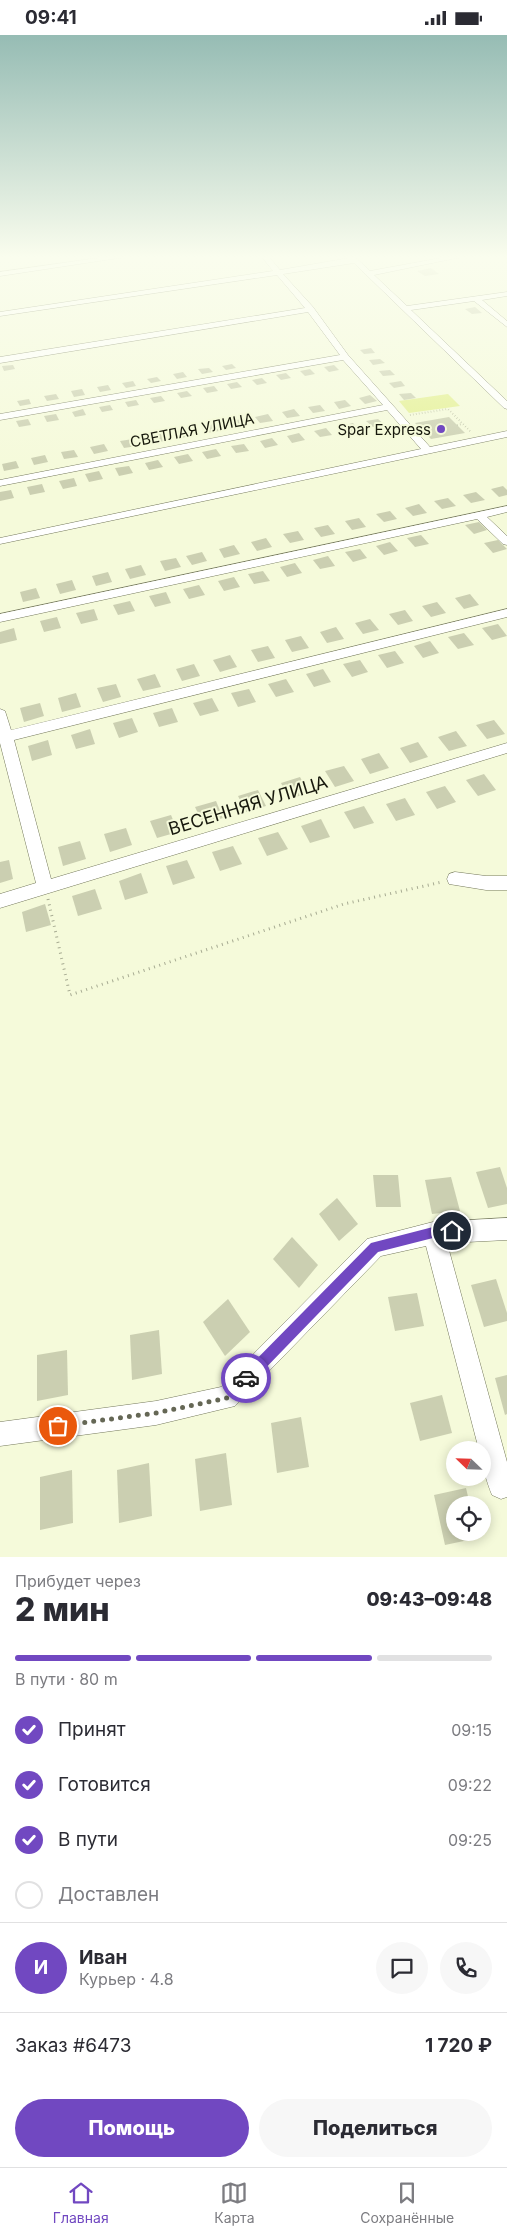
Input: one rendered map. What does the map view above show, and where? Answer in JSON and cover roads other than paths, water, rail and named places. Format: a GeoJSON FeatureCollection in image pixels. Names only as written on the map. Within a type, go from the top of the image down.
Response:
{"type":"FeatureCollection","features":[{"type":"Feature","properties":{"kind":"street"},"geometry":{"type":"LineString","coordinates":[[0,360],[194,328]]}},
{"type":"Feature","properties":{"kind":"street"},"geometry":{"type":"LineString","coordinates":[[324,328],[345,357],[427,450]]}},
{"type":"Feature","properties":{"kind":"street"},"geometry":{"type":"LineString","coordinates":[[424,328],[503,405]]}},
{"type":"Feature","properties":{"kind":"street"},"geometry":{"type":"LineString","coordinates":[[0,417],[345,357]]}},
{"type":"Feature","properties":{"kind":"street","name":"СВЕТЛАЯ УЛИЦА"},"geometry":{"type":"LineString","coordinates":[[0,483],[389,407]]}},
{"type":"Feature","properties":{"kind":"street"},"geometry":{"type":"LineString","coordinates":[[0,541],[507,434]]}},
{"type":"Feature","properties":{"kind":"street"},"geometry":{"type":"LineString","coordinates":[[0,619],[507,509]]}},
{"type":"Feature","properties":{"kind":"street"},"geometry":{"type":"LineString","coordinates":[[479,515],[507,542]]}},
{"type":"Feature","properties":{"kind":"street"},"geometry":{"type":"LineString","coordinates":[[3,737],[507,613]]}},
{"type":"Feature","properties":{"kind":"street"},"geometry":{"type":"LineString","coordinates":[[0,714],[3,737],[45,887]]}},
{"type":"Feature","properties":{"kind":"street","name":"ВЕСЕННЯЯ УЛИЦА"},"geometry":{"type":"LineString","coordinates":[[0,901],[507,748]]}},
{"type":"Feature","properties":{"kind":"street"},"geometry":{"type":"LineString","coordinates":[[455,879],[486,883],[507,883]]}},
{"type":"Feature","properties":{"kind":"street"},"geometry":{"type":"LineString","coordinates":[[0,1433],[156,1413],[227,1398],[375,1247],[433,1233],[507,1229]]}},
{"type":"Feature","properties":{"kind":"street"},"geometry":{"type":"LineString","coordinates":[[433,1233],[501,1486],[507,1484]]}},
{"type":"Feature","properties":{"kind":"place","name":"Spar Express"},"geometry":{"type":"Point","coordinates":[441,429]}}]}
